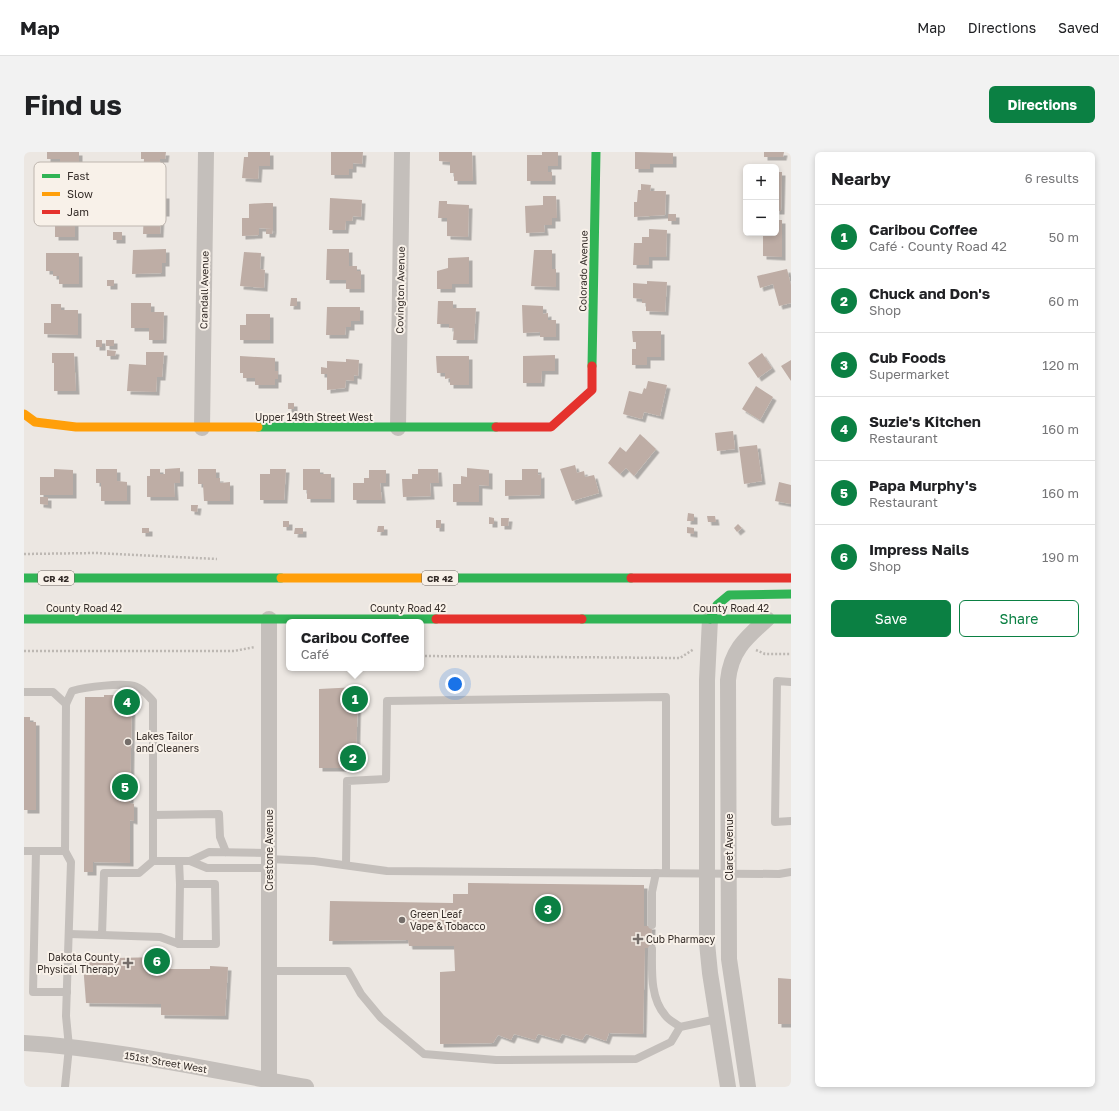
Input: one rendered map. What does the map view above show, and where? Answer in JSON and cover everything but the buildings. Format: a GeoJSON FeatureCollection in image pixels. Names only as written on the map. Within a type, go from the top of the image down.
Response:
{"type":"FeatureCollection","features":[{"type":"Feature","properties":{"kind":"main road","name":"Colorado Avenue"},"geometry":{"type":"LineString","coordinates":[[592,390],[596,152]]}},
{"type":"Feature","properties":{"kind":"main road","name":"Upper 149th Street West"},"geometry":{"type":"LineString","coordinates":[[24,414],[34,422],[76,427],[551,427],[592,390]]}},
{"type":"Feature","properties":{"kind":"main road","name":"CR 42"},"geometry":{"type":"LineString","coordinates":[[24,578],[791,578]]}},
{"type":"Feature","properties":{"kind":"main road"},"geometry":{"type":"LineString","coordinates":[[710,619],[713,610],[730,594],[791,594]]}},
{"type":"Feature","properties":{"kind":"main road","name":"County Road 42"},"geometry":{"type":"LineString","coordinates":[[24,619],[791,619]]}},
{"type":"Feature","properties":{"kind":"street","name":"Crandall Avenue"},"geometry":{"type":"LineString","coordinates":[[202,428],[206,152]]}},
{"type":"Feature","properties":{"kind":"street","name":"Covington Avenue"},"geometry":{"type":"LineString","coordinates":[[398,428],[402,152]]}},
{"type":"Feature","properties":{"kind":"street","name":"Crestone Avenue"},"geometry":{"type":"LineString","coordinates":[[269,619],[269,1084]]}},
{"type":"Feature","properties":{"kind":"street"},"geometry":{"type":"LineString","coordinates":[[710,619],[708,646],[708,959],[728,1087]]}},
{"type":"Feature","properties":{"kind":"street","name":"Claret Avenue"},"geometry":{"type":"LineString","coordinates":[[748,1087],[729,959],[730,872],[728,680],[729,669],[738,648],[767,619]]}},
{"type":"Feature","properties":{"kind":"street","name":"151st Street West"},"geometry":{"type":"LineString","coordinates":[[24,1043],[129,1055],[269,1084],[306,1087]]}},
{"type":"Feature","properties":{"kind":"lane"},"geometry":{"type":"LineString","coordinates":[[791,682],[777,682],[775,822],[791,821]]}},
{"type":"Feature","properties":{"kind":"lane"},"geometry":{"type":"LineString","coordinates":[[65,1087],[69,1047],[66,1016],[71,862],[65,851],[66,704],[72,691],[86,686],[136,687],[147,694],[153,701],[154,861]]}},
{"type":"Feature","properties":{"kind":"lane"},"geometry":{"type":"LineString","coordinates":[[24,692],[53,692],[66,704]]}},
{"type":"Feature","properties":{"kind":"lane"},"geometry":{"type":"LineString","coordinates":[[346,865],[347,781],[386,780],[387,700],[666,697],[666,873]]}},
{"type":"Feature","properties":{"kind":"lane"},"geometry":{"type":"LineString","coordinates":[[153,815],[219,814],[220,837],[226,852]]}},
{"type":"Feature","properties":{"kind":"lane"},"geometry":{"type":"LineString","coordinates":[[24,851],[65,851]]}},
{"type":"Feature","properties":{"kind":"lane"},"geometry":{"type":"LineString","coordinates":[[36,851],[33,992],[67,992]]}},
{"type":"Feature","properties":{"kind":"lane"},"geometry":{"type":"LineString","coordinates":[[190,861],[209,852],[226,852],[269,860]]}},
{"type":"Feature","properties":{"kind":"lane"},"geometry":{"type":"LineString","coordinates":[[102,935],[104,873],[139,873],[154,861],[190,861],[207,868],[269,860],[314,861],[387,871],[656,873],[730,872],[779,874],[791,872]]}},
{"type":"Feature","properties":{"kind":"lane"},"geometry":{"type":"LineString","coordinates":[[179,861],[179,944]]}},
{"type":"Feature","properties":{"kind":"lane"},"geometry":{"type":"LineString","coordinates":[[652,925],[652,892],[656,873]]}},
{"type":"Feature","properties":{"kind":"lane"},"geometry":{"type":"LineString","coordinates":[[69,934],[160,937],[179,944],[216,944],[215,884],[180,884]]}},
{"type":"Feature","properties":{"kind":"lane"},"geometry":{"type":"LineString","coordinates":[[652,949],[652,975],[657,1001],[665,1016],[680,1026],[717,1019]]}},
{"type":"Feature","properties":{"kind":"lane"},"geometry":{"type":"LineString","coordinates":[[269,971],[348,971],[361,994],[380,1018],[424,1054],[496,1060],[636,1059],[671,1042],[680,1026]]}},
{"type":"Feature","properties":{"kind":"path"},"geometry":{"type":"LineString","coordinates":[[424,656],[680,658],[698,646],[708,646]]}},
{"type":"Feature","properties":{"kind":"path"},"geometry":{"type":"LineString","coordinates":[[24,651],[234,651],[269,647]]}},
{"type":"Feature","properties":{"kind":"path"},"geometry":{"type":"LineString","coordinates":[[738,648],[751,648],[765,654],[791,654]]}},
{"type":"Feature","properties":{"kind":"traffic: fast"},"geometry":{"type":"LineString","coordinates":[[592,366],[596,152]]}},
{"type":"Feature","properties":{"kind":"traffic: fast"},"geometry":{"type":"LineString","coordinates":[[258,427],[496,427]]}},
{"type":"Feature","properties":{"kind":"traffic: fast"},"geometry":{"type":"LineString","coordinates":[[24,578],[281,578]]}},
{"type":"Feature","properties":{"kind":"traffic: fast"},"geometry":{"type":"LineString","coordinates":[[432,578],[631,578]]}},
{"type":"Feature","properties":{"kind":"traffic: fast"},"geometry":{"type":"LineString","coordinates":[[710,619],[717,605],[729,595],[791,594]]}},
{"type":"Feature","properties":{"kind":"traffic: fast"},"geometry":{"type":"LineString","coordinates":[[24,619],[436,619]]}},
{"type":"Feature","properties":{"kind":"traffic: fast"},"geometry":{"type":"LineString","coordinates":[[582,619],[791,619]]}},
{"type":"Feature","properties":{"kind":"traffic: slow"},"geometry":{"type":"LineString","coordinates":[[24,414],[35,422],[76,427],[258,427]]}},
{"type":"Feature","properties":{"kind":"traffic: slow"},"geometry":{"type":"LineString","coordinates":[[281,578],[432,578]]}},
{"type":"Feature","properties":{"kind":"traffic: jam"},"geometry":{"type":"LineString","coordinates":[[496,427],[551,427],[592,390],[592,366]]}},
{"type":"Feature","properties":{"kind":"traffic: jam"},"geometry":{"type":"LineString","coordinates":[[631,578],[791,578]]}},
{"type":"Feature","properties":{"kind":"traffic: jam"},"geometry":{"type":"LineString","coordinates":[[436,619],[582,619]]}},
{"type":"Feature","properties":{"kind":"place","name":"Caribou Coffee"},"geometry":{"type":"Point","coordinates":[355,699]}},
{"type":"Feature","properties":{"kind":"place","name":"Suzie's Kitchen"},"geometry":{"type":"Point","coordinates":[127,702]}},
{"type":"Feature","properties":{"kind":"place","name":"Lakes Tailor and Cleaners"},"geometry":{"type":"Point","coordinates":[128,742]}},
{"type":"Feature","properties":{"kind":"place","name":"Chuck and Don's"},"geometry":{"type":"Point","coordinates":[353,758]}},
{"type":"Feature","properties":{"kind":"place","name":"Papa Murphy's"},"geometry":{"type":"Point","coordinates":[125,787]}},
{"type":"Feature","properties":{"kind":"place","name":"Cub Foods"},"geometry":{"type":"Point","coordinates":[548,909]}},
{"type":"Feature","properties":{"kind":"place","name":"Green Leaf Vape & Tobacco"},"geometry":{"type":"Point","coordinates":[402,920]}},
{"type":"Feature","properties":{"kind":"place","name":"Cub Pharmacy"},"geometry":{"type":"Point","coordinates":[638,939]}},
{"type":"Feature","properties":{"kind":"place","name":"Impress Nails"},"geometry":{"type":"Point","coordinates":[157,961]}},
{"type":"Feature","properties":{"kind":"place","name":"Dakota County Physical Therapy"},"geometry":{"type":"Point","coordinates":[128,963]}}]}
